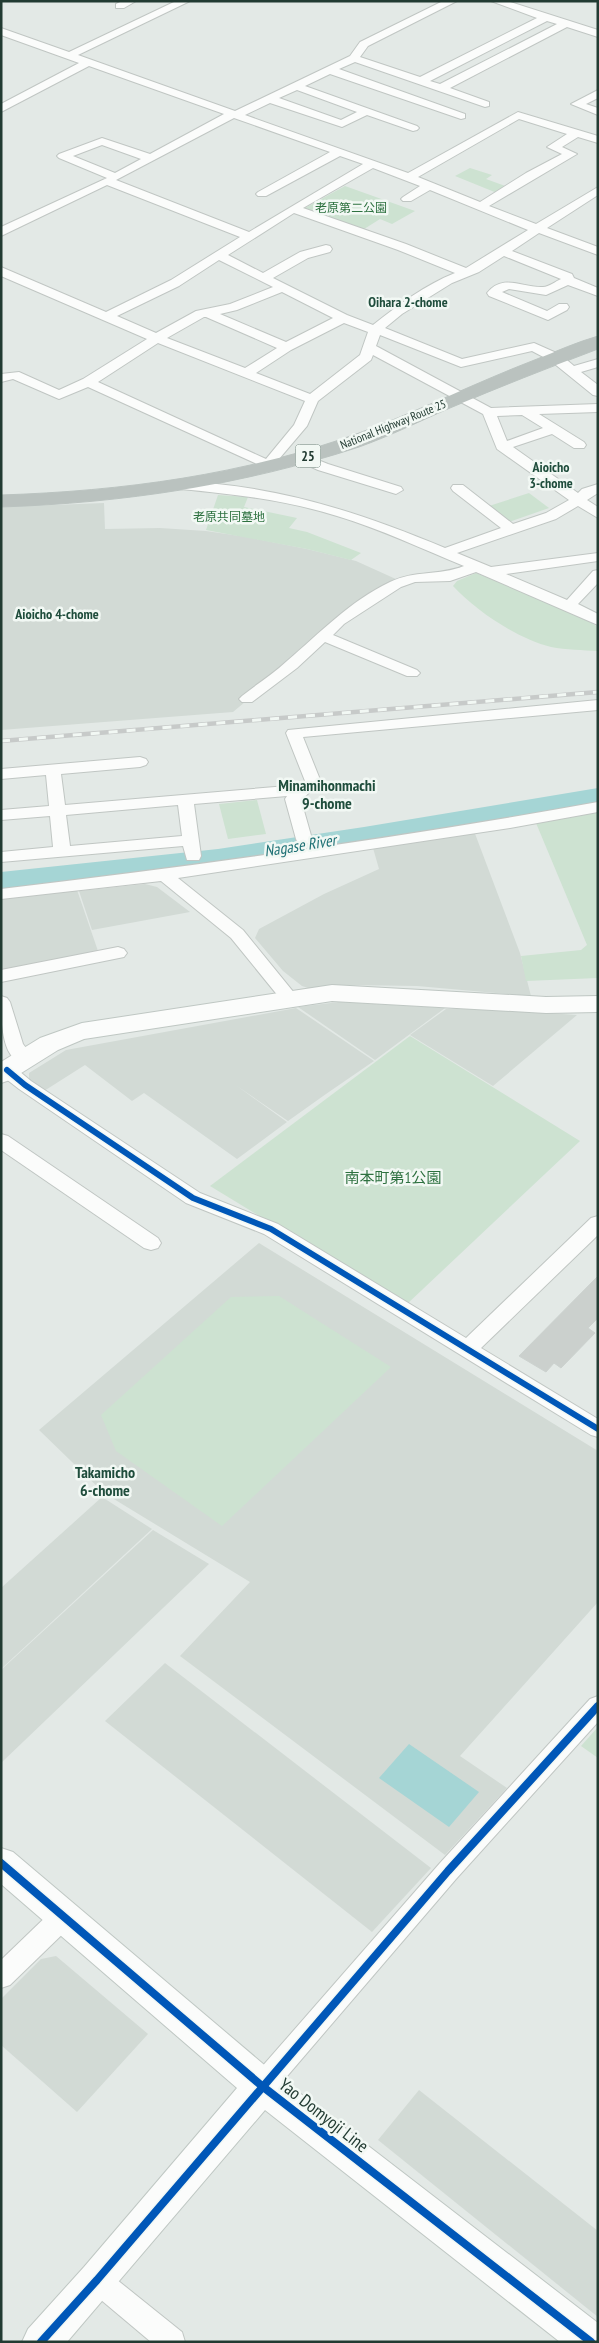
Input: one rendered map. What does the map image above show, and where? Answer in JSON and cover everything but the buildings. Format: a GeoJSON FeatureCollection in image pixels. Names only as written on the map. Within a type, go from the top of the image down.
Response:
{"type":"FeatureCollection","features":[{"type":"Feature","properties":{"kind":"highway","name":"National Highway Route 25"},"geometry":{"type":"LineString","coordinates":[[1,501],[121,494],[180,485],[304,458],[355,442],[459,397],[564,365],[598,342]]}},
{"type":"Feature","properties":{"kind":"street"},"geometry":{"type":"LineString","coordinates":[[120,6],[131,1]]}},
{"type":"Feature","properties":{"kind":"street"},"geometry":{"type":"LineString","coordinates":[[150,158],[102,140],[63,156],[116,177],[234,114],[354,58],[364,44],[452,1]]}},
{"type":"Feature","properties":{"kind":"street"},"geometry":{"type":"LineString","coordinates":[[496,1],[544,18],[597,33]]}},
{"type":"Feature","properties":{"kind":"street"},"geometry":{"type":"LineString","coordinates":[[70,55],[181,2]]}},
{"type":"Feature","properties":{"kind":"street"},"geometry":{"type":"LineString","coordinates":[[421,82],[544,18]]}},
{"type":"Feature","properties":{"kind":"street"},"geometry":{"type":"LineString","coordinates":[[441,88],[565,24]]}},
{"type":"Feature","properties":{"kind":"street"},"geometry":{"type":"LineString","coordinates":[[1,31],[409,177],[537,229],[598,251]]}},
{"type":"Feature","properties":{"kind":"street"},"geometry":{"type":"LineString","coordinates":[[354,58],[485,104]]}},
{"type":"Feature","properties":{"kind":"street"},"geometry":{"type":"LineString","coordinates":[[1,108],[88,62]]}},
{"type":"Feature","properties":{"kind":"street"},"geometry":{"type":"LineString","coordinates":[[330,70],[461,116]]}},
{"type":"Feature","properties":{"kind":"street"},"geometry":{"type":"LineString","coordinates":[[296,86],[413,128]]}},
{"type":"Feature","properties":{"kind":"street"},"geometry":{"type":"LineString","coordinates":[[598,93],[576,104],[598,112]]}},
{"type":"Feature","properties":{"kind":"street"},"geometry":{"type":"LineString","coordinates":[[270,98],[342,124],[367,111]]}},
{"type":"Feature","properties":{"kind":"street"},"geometry":{"type":"LineString","coordinates":[[409,177],[518,115],[598,140]]}},
{"type":"Feature","properties":{"kind":"street"},"geometry":{"type":"LineString","coordinates":[[481,206],[530,175],[571,154],[553,147],[578,133]]}},
{"type":"Feature","properties":{"kind":"street"},"geometry":{"type":"LineString","coordinates":[[262,194],[338,152]]}},
{"type":"Feature","properties":{"kind":"street"},"geometry":{"type":"LineString","coordinates":[[107,316],[175,283],[249,236],[372,164]]}},
{"type":"Feature","properties":{"kind":"street"},"geometry":{"type":"LineString","coordinates":[[1,232],[107,181],[249,236]]}},
{"type":"Feature","properties":{"kind":"street"},"geometry":{"type":"LineString","coordinates":[[282,183],[317,196]]}},
{"type":"Feature","properties":{"kind":"street"},"geometry":{"type":"LineString","coordinates":[[407,199],[430,185]]}},
{"type":"Feature","properties":{"kind":"street"},"geometry":{"type":"LineString","coordinates":[[88,382],[270,466],[273,458],[300,426],[312,399],[366,357],[376,329],[398,311],[431,290],[448,280],[468,272],[502,252],[598,190]]}},
{"type":"Feature","properties":{"kind":"street"},"geometry":{"type":"LineString","coordinates":[[585,198],[598,202]]}},
{"type":"Feature","properties":{"kind":"street"},"geometry":{"type":"LineString","coordinates":[[293,210],[402,247],[504,285],[546,291],[568,280]]}},
{"type":"Feature","properties":{"kind":"street"},"geometry":{"type":"LineString","coordinates":[[265,277],[304,255],[326,249]]}},
{"type":"Feature","properties":{"kind":"street"},"geometry":{"type":"LineString","coordinates":[[502,252],[568,277],[568,280],[598,292]]}},
{"type":"Feature","properties":{"kind":"street"},"geometry":{"type":"LineString","coordinates":[[220,256],[285,287],[343,318],[461,363],[534,347],[564,365],[598,392]]}},
{"type":"Feature","properties":{"kind":"street"},"geometry":{"type":"LineString","coordinates":[[1,271],[158,338],[312,399]]}},
{"type":"Feature","properties":{"kind":"street"},"geometry":{"type":"LineString","coordinates":[[504,285],[493,293],[548,316],[562,307]]}},
{"type":"Feature","properties":{"kind":"street"},"geometry":{"type":"LineString","coordinates":[[1,378],[14,375],[59,395],[88,382],[158,338],[206,312],[233,307],[285,287]]}},
{"type":"Feature","properties":{"kind":"street"},"geometry":{"type":"LineString","coordinates":[[206,312],[286,347]]}},
{"type":"Feature","properties":{"kind":"street"},"geometry":{"type":"LineString","coordinates":[[247,373],[286,347],[343,318]]}},
{"type":"Feature","properties":{"kind":"street"},"geometry":{"type":"LineString","coordinates":[[370,348],[488,412],[598,408]]}},
{"type":"Feature","properties":{"kind":"street"},"geometry":{"type":"LineString","coordinates":[[564,365],[598,363]]}},
{"type":"Feature","properties":{"kind":"street"},"geometry":{"type":"LineString","coordinates":[[525,411],[579,445]]}},
{"type":"Feature","properties":{"kind":"street"},"geometry":{"type":"LineString","coordinates":[[488,412],[502,446],[598,514]]}},
{"type":"Feature","properties":{"kind":"street"},"geometry":{"type":"LineString","coordinates":[[502,446],[531,438],[553,429]]}},
{"type":"Feature","properties":{"kind":"street"},"geometry":{"type":"LineString","coordinates":[[304,458],[323,467],[396,490]]}},
{"type":"Feature","properties":{"kind":"street"},"geometry":{"type":"LineString","coordinates":[[374,483],[385,469]]}},
{"type":"Feature","properties":{"kind":"street"},"geometry":{"type":"LineString","coordinates":[[180,485],[244,491],[340,512],[394,531],[481,570],[569,606],[598,621]]}},
{"type":"Feature","properties":{"kind":"street"},"geometry":{"type":"LineString","coordinates":[[458,488],[512,530]]}},
{"type":"Feature","properties":{"kind":"street"},"geometry":{"type":"LineString","coordinates":[[444,553],[551,516],[579,500],[587,492],[598,488]]}},
{"type":"Feature","properties":{"kind":"street"},"geometry":{"type":"LineString","coordinates":[[248,700],[292,665],[339,622],[396,584],[414,578],[450,577],[481,570],[598,557]]}},
{"type":"Feature","properties":{"kind":"street"},"geometry":{"type":"LineString","coordinates":[[569,606],[593,588],[598,574]]}},
{"type":"Feature","properties":{"kind":"street"},"geometry":{"type":"LineString","coordinates":[[324,636],[412,673]]}},
{"type":"Feature","properties":{"kind":"street"},"geometry":{"type":"LineString","coordinates":[[304,839],[293,799],[313,782],[294,732],[598,705]]}},
{"type":"Feature","properties":{"kind":"street"},"geometry":{"type":"LineString","coordinates":[[1,774],[140,762]]}},
{"type":"Feature","properties":{"kind":"street"},"geometry":{"type":"LineString","coordinates":[[53,769],[62,851]]}},
{"type":"Feature","properties":{"kind":"street"},"geometry":{"type":"LineString","coordinates":[[1,815],[303,790]]}},
{"type":"Feature","properties":{"kind":"street"},"geometry":{"type":"LineString","coordinates":[[1,857],[62,851],[192,848],[185,800]]}},
{"type":"Feature","properties":{"kind":"street"},"geometry":{"type":"LineString","coordinates":[[1,894],[164,875],[510,823],[598,807]]}},
{"type":"Feature","properties":{"kind":"street"},"geometry":{"type":"LineString","coordinates":[[164,875],[237,934],[289,998]]}},
{"type":"Feature","properties":{"kind":"street"},"geometry":{"type":"LineString","coordinates":[[1,976],[118,953]]}},
{"type":"Feature","properties":{"kind":"street"},"geometry":{"type":"LineString","coordinates":[[11,1067],[60,1037],[82,1031],[289,998],[332,993],[363,993],[546,1005],[598,1004]]}},
{"type":"Feature","properties":{"kind":"street"},"geometry":{"type":"LineString","coordinates":[[1,1002],[15,1046],[11,1067],[25,1085],[193,1198],[271,1229],[598,1429]]}},
{"type":"Feature","properties":{"kind":"street"},"geometry":{"type":"LineString","coordinates":[[1,1141],[151,1243]]}},
{"type":"Feature","properties":{"kind":"street"},"geometry":{"type":"LineString","coordinates":[[467,1349],[598,1223]]}},
{"type":"Feature","properties":{"kind":"street"},"geometry":{"type":"LineString","coordinates":[[41,2342],[97,2280],[448,1872],[598,1706]]}},
{"type":"Feature","properties":{"kind":"street","name":"Yao Domyoji Line"},"geometry":{"type":"LineString","coordinates":[[1,1863],[262,2086],[591,2342]]}},
{"type":"Feature","properties":{"kind":"street"},"geometry":{"type":"LineString","coordinates":[[1,1977],[64,1916]]}},
{"type":"Feature","properties":{"kind":"street"},"geometry":{"type":"LineString","coordinates":[[97,2280],[172,2342]]}},
{"type":"Feature","properties":{"kind":"shaded area"},"geometry":{"type":"Polygon","coordinates":[[[104,503],[105,529],[160,528],[206,531],[247,537],[356,561],[398,580],[289,665],[233,712],[1,730],[1,507],[104,503]]]}},
{"type":"Feature","properties":{"kind":"shaded area"},"geometry":{"type":"Polygon","coordinates":[[[474,831],[520,953],[531,996],[417,986],[350,985],[311,989],[302,986],[283,971],[255,938],[259,929],[324,894],[379,869],[373,848],[474,831]]]}},
{"type":"Feature","properties":{"kind":"shaded area"},"geometry":{"type":"Polygon","coordinates":[[[145,884],[157,887],[190,912],[92,930],[79,891],[145,884]]]}},
{"type":"Feature","properties":{"kind":"shaded area"},"geometry":{"type":"Polygon","coordinates":[[[77,890],[99,954],[1,972],[1,898],[77,890]]]}},
{"type":"Feature","properties":{"kind":"shaded area"},"geometry":{"type":"Polygon","coordinates":[[[339,1002],[445,1008],[375,1060],[298,1007],[339,1002]]]}},
{"type":"Feature","properties":{"kind":"shaded area"},"geometry":{"type":"Polygon","coordinates":[[[296,1008],[374,1061],[288,1121],[237,1086],[287,1122],[237,1159],[144,1093],[132,1101],[85,1065],[44,1091],[29,1079],[29,1073],[66,1050],[296,1008]]]}},
{"type":"Feature","properties":{"kind":"shaded area"},"geometry":{"type":"Polygon","coordinates":[[[446,1009],[491,1009],[577,1015],[493,1086],[410,1035],[446,1009]]]}},
{"type":"Feature","properties":{"kind":"shaded area"},"geometry":{"type":"Polygon","coordinates":[[[259,1243],[598,1451],[598,1602],[460,1756],[507,1788],[445,1855],[180,1656],[250,1582],[104,1493],[39,1430],[259,1243]]]}},
{"type":"Feature","properties":{"kind":"shaded area"},"geometry":{"type":"Polygon","coordinates":[[[102,1497],[152,1529],[1,1669],[1,1588],[102,1497]]]}},
{"type":"Feature","properties":{"kind":"shaded area"},"geometry":{"type":"Polygon","coordinates":[[[153,1530],[209,1564],[1,1763],[1,1670],[153,1530]]]}},
{"type":"Feature","properties":{"kind":"shaded area"},"geometry":{"type":"Polygon","coordinates":[[[165,1663],[431,1868],[372,1932],[105,1721],[165,1663]]]}},
{"type":"Feature","properties":{"kind":"shaded area"},"geometry":{"type":"Polygon","coordinates":[[[56,1956],[148,2034],[77,2112],[1,2045],[1,1999],[41,1959],[56,1956]]]}},
{"type":"Feature","properties":{"kind":"shaded area"},"geometry":{"type":"Polygon","coordinates":[[[419,2090],[598,2231],[598,2317],[378,2140],[419,2090]]]}},
{"type":"Feature","properties":{"kind":"green space"},"geometry":{"type":"Polygon","coordinates":[[[470,168],[492,175],[486,179],[508,187],[497,193],[455,176],[470,168]]]}},
{"type":"Feature","properties":{"kind":"green space","name":"老原第二公園"},"geometry":{"type":"Polygon","coordinates":[[[345,186],[415,211],[392,224],[380,219],[361,231],[303,209],[345,186]]]}},
{"type":"Feature","properties":{"kind":"green space"},"geometry":{"type":"Polygon","coordinates":[[[529,493],[549,508],[509,522],[489,506],[529,493]]]}},
{"type":"Feature","properties":{"kind":"green space","name":"老原共同墓地"},"geometry":{"type":"Polygon","coordinates":[[[218,495],[248,497],[244,507],[297,518],[289,528],[307,532],[361,553],[351,560],[307,549],[206,530],[218,495]]]}},
{"type":"Feature","properties":{"kind":"green space"},"geometry":{"type":"Polygon","coordinates":[[[476,573],[575,613],[598,627],[598,651],[551,647],[525,638],[498,623],[473,605],[453,586],[457,581],[476,573]]]}},
{"type":"Feature","properties":{"kind":"green space"},"geometry":{"type":"Polygon","coordinates":[[[257,800],[266,834],[228,839],[219,804],[257,800]]]}},
{"type":"Feature","properties":{"kind":"green space"},"geometry":{"type":"Polygon","coordinates":[[[598,812],[598,978],[526,981],[521,956],[581,950],[587,945],[536,823],[598,812]]]}},
{"type":"Feature","properties":{"kind":"green space","name":"南本町第1公園"},"geometry":{"type":"Polygon","coordinates":[[[410,1036],[580,1141],[406,1305],[210,1186],[410,1036]]]}},
{"type":"Feature","properties":{"kind":"green space"},"geometry":{"type":"Polygon","coordinates":[[[279,1296],[391,1367],[222,1526],[116,1451],[101,1415],[231,1297],[279,1296]]]}},
{"type":"Feature","properties":{"kind":"green space"},"geometry":{"type":"Polygon","coordinates":[[[598,1727],[598,1758],[581,1746],[598,1727]]]}},
{"type":"Feature","properties":{"kind":"water"},"geometry":{"type":"Polygon","coordinates":[[[409,1744],[479,1792],[449,1827],[379,1778],[409,1744]]]}},
{"type":"Feature","properties":{"kind":"waterway","name":"Nagase River"},"geometry":{"type":"LineString","coordinates":[[1,882],[218,859],[364,837],[598,797]]}},
{"type":"Feature","properties":{"kind":"railway"},"geometry":{"type":"LineString","coordinates":[[1,741],[598,692]]}},
{"type":"Feature","properties":{"kind":"cycle path"},"geometry":{"type":"LineString","coordinates":[[7,1070],[25,1085],[193,1198],[271,1229],[598,1429]]}},
{"type":"Feature","properties":{"kind":"cycle path"},"geometry":{"type":"LineString","coordinates":[[41,2342],[97,2280],[448,1871],[598,1706]]}},
{"type":"Feature","properties":{"kind":"cycle path"},"geometry":{"type":"LineString","coordinates":[[1,1863],[262,2086],[591,2342]]}},
{"type":"Feature","properties":{"kind":"district","name":"Oihara 2-chome"},"geometry":{"type":"Point","coordinates":[408,302]}},
{"type":"Feature","properties":{"kind":"district","name":"Aioicho 3-chome"},"geometry":{"type":"Point","coordinates":[551,476]}},
{"type":"Feature","properties":{"kind":"district","name":"Aioicho 4-chome"},"geometry":{"type":"Point","coordinates":[57,614]}},
{"type":"Feature","properties":{"kind":"district","name":"Minamihonmachi 9-chome"},"geometry":{"type":"Point","coordinates":[327,794]}},
{"type":"Feature","properties":{"kind":"district","name":"Takamicho 6-chome"},"geometry":{"type":"Point","coordinates":[105,1481]}}]}
